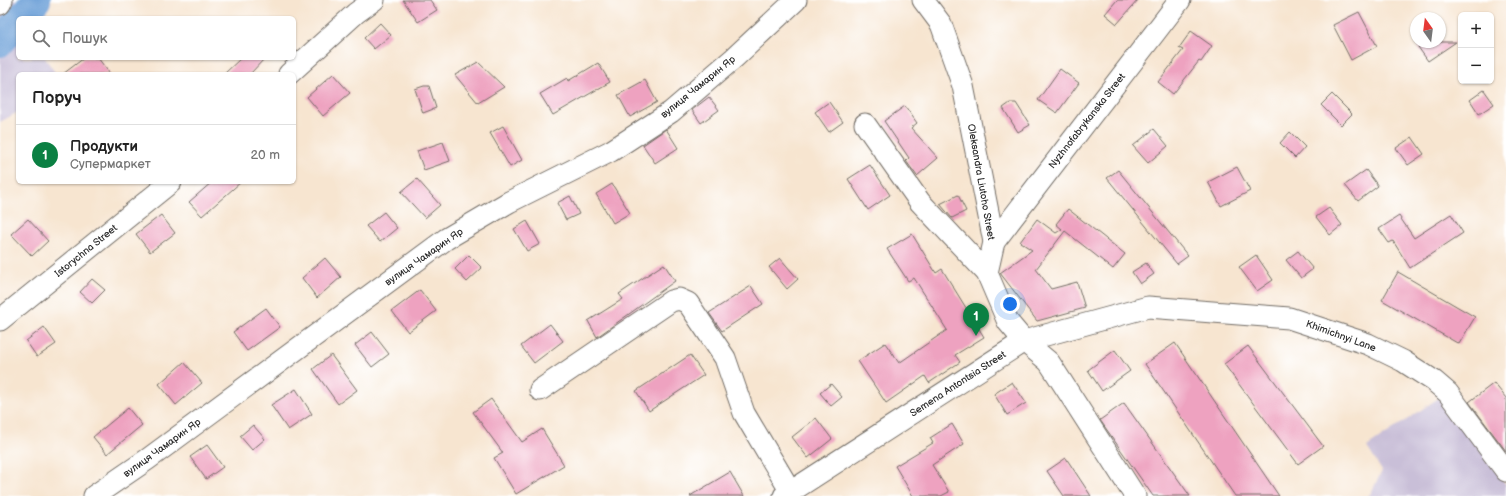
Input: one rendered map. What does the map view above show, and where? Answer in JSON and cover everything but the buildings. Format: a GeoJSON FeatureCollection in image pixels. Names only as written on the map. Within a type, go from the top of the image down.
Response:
{"type":"FeatureCollection","features":[{"type":"Feature","properties":{"kind":"street"},"geometry":{"type":"LineString","coordinates":[[0,4],[2,0]]}},
{"type":"Feature","properties":{"kind":"street"},"geometry":{"type":"LineString","coordinates":[[291,72],[356,13],[374,0]]}},
{"type":"Feature","properties":{"kind":"street","name":"вулиця Чамарин Яр"},"geometry":{"type":"LineString","coordinates":[[94,496],[148,459],[446,239],[509,202],[611,151],[671,112],[734,58],[796,0]]}},
{"type":"Feature","properties":{"kind":"street","name":"Oleksandra Liutoho Street"},"geometry":{"type":"LineString","coordinates":[[923,0],[941,24],[963,86],[994,242],[987,274]]}},
{"type":"Feature","properties":{"kind":"street","name":"Nyzhnofabrykanska Street"},"geometry":{"type":"LineString","coordinates":[[994,242],[1180,0]]}},
{"type":"Feature","properties":{"kind":"street"},"geometry":{"type":"LineString","coordinates":[[865,124],[920,202],[987,274],[1008,322],[1024,341],[1049,362],[1135,496]]}},
{"type":"Feature","properties":{"kind":"street","name":"Istorychna Street"},"geometry":{"type":"LineString","coordinates":[[0,320],[169,184]]}},
{"type":"Feature","properties":{"kind":"street"},"geometry":{"type":"LineString","coordinates":[[540,390],[671,301],[679,299],[688,303],[725,358],[744,413],[788,494]]}},
{"type":"Feature","properties":{"kind":"street","name":"Semena Antontsia Street"},"geometry":{"type":"LineString","coordinates":[[788,494],[1024,341],[1148,307]]}},
{"type":"Feature","properties":{"kind":"street","name":"Khimichnyi Lane"},"geometry":{"type":"LineString","coordinates":[[1148,307],[1289,318],[1368,344],[1403,361],[1434,381],[1448,393],[1506,471]]}},
{"type":"Feature","properties":{"kind":"shaded area"},"geometry":{"type":"Polygon","coordinates":[[[0,0],[39,0],[24,16],[16,16],[16,60],[46,60],[55,72],[16,72],[16,113],[0,122],[0,0]]]}},
{"type":"Feature","properties":{"kind":"shaded area"},"geometry":{"type":"Polygon","coordinates":[[[1443,395],[1506,485],[1506,496],[1368,496],[1382,471],[1367,447],[1443,395]]]}},
{"type":"Feature","properties":{"kind":"waterway"},"geometry":{"type":"LineString","coordinates":[[23,16],[36,0]]}},
{"type":"Feature","properties":{"kind":"waterway"},"geometry":{"type":"LineString","coordinates":[[0,42],[16,23]]}},
{"type":"Feature","properties":{"kind":"place","name":"Продукти"},"geometry":{"type":"Point","coordinates":[976,336]}}]}
